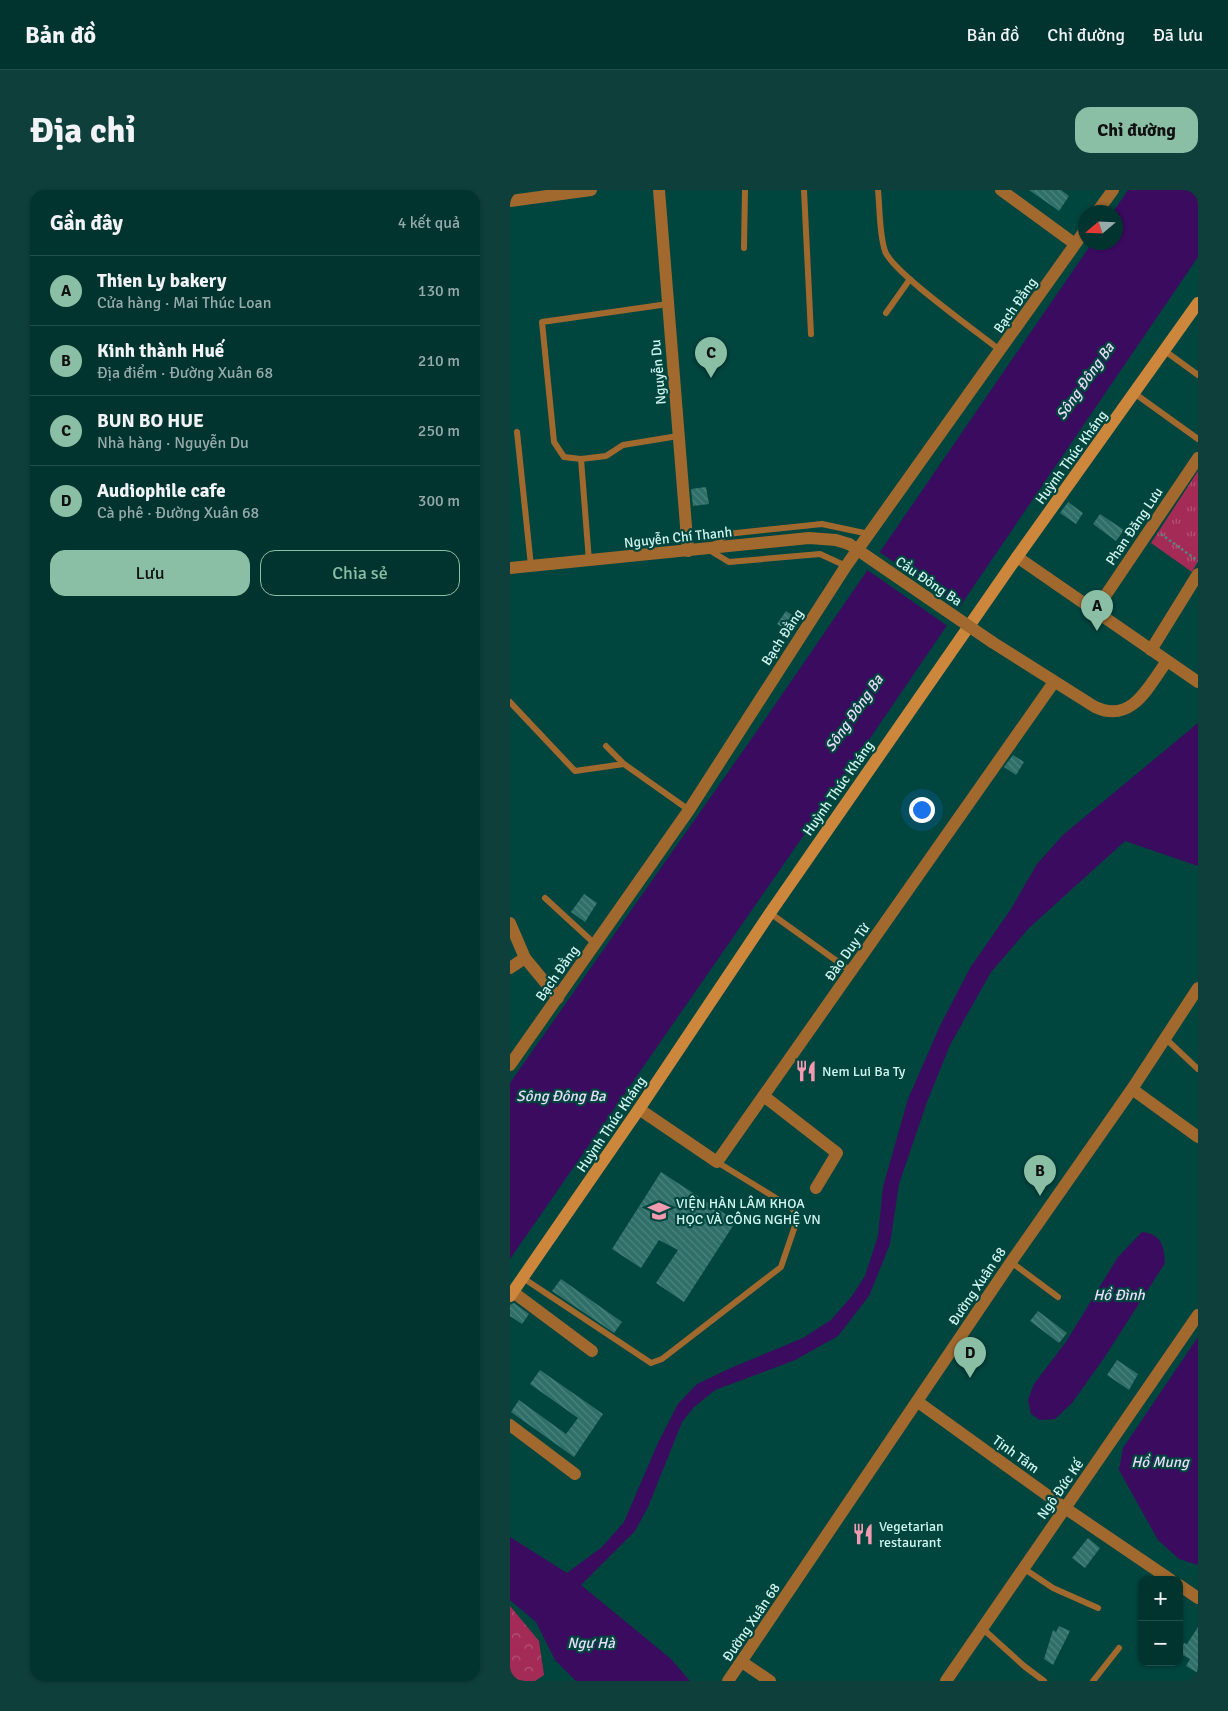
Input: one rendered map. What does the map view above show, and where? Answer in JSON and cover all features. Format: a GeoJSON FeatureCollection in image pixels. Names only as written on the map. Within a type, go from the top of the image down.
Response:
{"type":"FeatureCollection","features":[{"type":"Feature","properties":{"kind":"main road","name":"Huỳnh Thúc Kháng"},"geometry":{"type":"LineString","coordinates":[[511,1294],[639,1109],[770,913],[1198,302]]}},
{"type":"Feature","properties":{"kind":"street"},"geometry":{"type":"LineString","coordinates":[[510,201],[591,190]]}},
{"type":"Feature","properties":{"kind":"street","name":"Nguyễn Du"},"geometry":{"type":"LineString","coordinates":[[659,190],[688,551]]}},
{"type":"Feature","properties":{"kind":"street"},"geometry":{"type":"LineString","coordinates":[[1001,190],[1075,244]]}},
{"type":"Feature","properties":{"kind":"street"},"geometry":{"type":"LineString","coordinates":[[1102,205],[1113,190]]}},
{"type":"Feature","properties":{"kind":"street","name":"Bạch Đằng"},"geometry":{"type":"LineString","coordinates":[[510,1066],[689,810],[846,566],[1078,240]]}},
{"type":"Feature","properties":{"kind":"street","name":"Phan Đăng Lưu"},"geometry":{"type":"LineString","coordinates":[[1096,611],[1198,458]]}},
{"type":"Feature","properties":{"kind":"street","name":"Nguyễn Chí Thanh"},"geometry":{"type":"LineString","coordinates":[[510,568],[809,538],[836,540],[849,544]]}},
{"type":"Feature","properties":{"kind":"street","name":"Cầu Đông Ba"},"geometry":{"type":"LineString","coordinates":[[849,544],[1054,682]]}},
{"type":"Feature","properties":{"kind":"street"},"geometry":{"type":"LineString","coordinates":[[1018,557],[1198,682]]}},
{"type":"Feature","properties":{"kind":"street"},"geometry":{"type":"LineString","coordinates":[[1151,650],[1198,574]]}},
{"type":"Feature","properties":{"kind":"street"},"geometry":{"type":"LineString","coordinates":[[1054,682],[1095,707],[1113,713],[1125,711],[1140,698],[1167,661]]}},
{"type":"Feature","properties":{"kind":"street","name":"Đào Duy Từ"},"geometry":{"type":"LineString","coordinates":[[717,1162],[765,1097],[1054,682]]}},
{"type":"Feature","properties":{"kind":"street"},"geometry":{"type":"LineString","coordinates":[[510,923],[525,958],[558,998]]}},
{"type":"Feature","properties":{"kind":"street"},"geometry":{"type":"LineString","coordinates":[[510,968],[525,958]]}},
{"type":"Feature","properties":{"kind":"street","name":"Đường Xuân 68"},"geometry":{"type":"LineString","coordinates":[[730,1678],[1011,1262],[1166,1039],[1198,988]]}},
{"type":"Feature","properties":{"kind":"street"},"geometry":{"type":"LineString","coordinates":[[1132,1089],[1198,1137]]}},
{"type":"Feature","properties":{"kind":"street"},"geometry":{"type":"LineString","coordinates":[[765,1097],[837,1153],[816,1188]]}},
{"type":"Feature","properties":{"kind":"street"},"geometry":{"type":"LineString","coordinates":[[639,1109],[717,1162]]}},
{"type":"Feature","properties":{"kind":"street"},"geometry":{"type":"LineString","coordinates":[[511,1294],[592,1351]]}},
{"type":"Feature","properties":{"kind":"street","name":"Ngô Đức Kế"},"geometry":{"type":"LineString","coordinates":[[946,1681],[1198,1315]]}},
{"type":"Feature","properties":{"kind":"street","name":"Tịnh Tâm"},"geometry":{"type":"LineString","coordinates":[[918,1402],[1065,1508],[1165,1576]]}},
{"type":"Feature","properties":{"kind":"street"},"geometry":{"type":"LineString","coordinates":[[510,1425],[575,1474]]}},
{"type":"Feature","properties":{"kind":"street"},"geometry":{"type":"LineString","coordinates":[[1183,1588],[1198,1598]]}},
{"type":"Feature","properties":{"kind":"street"},"geometry":{"type":"LineString","coordinates":[[742,1662],[770,1681]]}},
{"type":"Feature","properties":{"kind":"lane"},"geometry":{"type":"LineString","coordinates":[[744,248],[745,190]]}},
{"type":"Feature","properties":{"kind":"lane"},"geometry":{"type":"LineString","coordinates":[[804,190],[811,334]]}},
{"type":"Feature","properties":{"kind":"lane"},"geometry":{"type":"LineString","coordinates":[[878,190],[884,250],[894,265],[1001,350]]}},
{"type":"Feature","properties":{"kind":"lane"},"geometry":{"type":"LineString","coordinates":[[886,314],[910,279]]}},
{"type":"Feature","properties":{"kind":"lane"},"geometry":{"type":"LineString","coordinates":[[668,304],[542,322],[554,442],[564,457],[580,459],[606,456],[623,445],[678,436]]}},
{"type":"Feature","properties":{"kind":"lane"},"geometry":{"type":"LineString","coordinates":[[1165,351],[1198,375]]}},
{"type":"Feature","properties":{"kind":"lane"},"geometry":{"type":"LineString","coordinates":[[1134,394],[1198,439]]}},
{"type":"Feature","properties":{"kind":"lane"},"geometry":{"type":"LineString","coordinates":[[517,432],[531,566]]}},
{"type":"Feature","properties":{"kind":"lane"},"geometry":{"type":"LineString","coordinates":[[580,459],[589,561]]}},
{"type":"Feature","properties":{"kind":"lane"},"geometry":{"type":"LineString","coordinates":[[846,566],[820,554],[729,562],[707,549],[727,534],[822,524],[870,534]]}},
{"type":"Feature","properties":{"kind":"lane"},"geometry":{"type":"LineString","coordinates":[[510,702],[575,771],[624,764]]}},
{"type":"Feature","properties":{"kind":"lane"},"geometry":{"type":"LineString","coordinates":[[606,746],[624,764],[689,810]]}},
{"type":"Feature","properties":{"kind":"lane"},"geometry":{"type":"LineString","coordinates":[[545,898],[596,945]]}},
{"type":"Feature","properties":{"kind":"lane"},"geometry":{"type":"LineString","coordinates":[[770,913],[852,972]]}},
{"type":"Feature","properties":{"kind":"lane"},"geometry":{"type":"LineString","coordinates":[[1166,1039],[1198,1069]]}},
{"type":"Feature","properties":{"kind":"lane"},"geometry":{"type":"LineString","coordinates":[[523,1278],[651,1363],[662,1359],[780,1267],[798,1216],[792,1208],[717,1162]]}},
{"type":"Feature","properties":{"kind":"lane"},"geometry":{"type":"LineString","coordinates":[[1011,1262],[1058,1297]]}},
{"type":"Feature","properties":{"kind":"lane"},"geometry":{"type":"LineString","coordinates":[[1023,1568],[1053,1588],[1098,1608]]}},
{"type":"Feature","properties":{"kind":"lane"},"geometry":{"type":"LineString","coordinates":[[982,1628],[1024,1666],[1044,1681]]}},
{"type":"Feature","properties":{"kind":"lane"},"geometry":{"type":"LineString","coordinates":[[1093,1681],[1119,1648]]}},
{"type":"Feature","properties":{"kind":"path"},"geometry":{"type":"LineString","coordinates":[[1152,528],[1198,561]]}},
{"type":"Feature","properties":{"kind":"green space"},"geometry":{"type":"Polygon","coordinates":[[[1198,471],[1198,561],[1192,572],[1151,543],[1198,471]]]}},
{"type":"Feature","properties":{"kind":"green space"},"geometry":{"type":"Polygon","coordinates":[[[510,1606],[539,1641],[544,1675],[535,1681],[510,1681],[510,1606]]]}},
{"type":"Feature","properties":{"kind":"water","name":"Sông Đông Ba"},"geometry":{"type":"Polygon","coordinates":[[[1128,190],[1198,190],[1198,257],[815,819],[510,1259],[510,1083],[757,731],[1087,250],[1123,250],[1123,205],[1118,205],[1128,190]]]}},
{"type":"Feature","properties":{"kind":"water","name":"Ngự Hà"},"geometry":{"type":"Polygon","coordinates":[[[1198,723],[1198,866],[1125,841],[1029,928],[991,972],[950,1045],[927,1102],[899,1184],[890,1244],[869,1296],[838,1336],[795,1360],[715,1390],[694,1407],[682,1422],[648,1507],[635,1531],[581,1585],[671,1659],[690,1681],[576,1681],[555,1660],[536,1622],[510,1600],[510,1537],[567,1573],[602,1547],[624,1522],[658,1443],[678,1404],[697,1384],[803,1338],[831,1320],[852,1296],[865,1276],[878,1236],[883,1187],[908,1099],[940,1026],[970,968],[1011,909],[1037,864],[1063,835],[1198,723]]]}},
{"type":"Feature","properties":{"kind":"water","name":"Hồ Đình"},"geometry":{"type":"Polygon","coordinates":[[[1142,1232],[1153,1235],[1160,1242],[1164,1251],[1165,1263],[1104,1358],[1072,1403],[1055,1419],[1040,1420],[1031,1414],[1028,1400],[1034,1384],[1066,1342],[1118,1257],[1142,1232]]]}},
{"type":"Feature","properties":{"kind":"water","name":"Hồ Mung"},"geometry":{"type":"Polygon","coordinates":[[[1198,1337],[1198,1565],[1179,1559],[1158,1540],[1119,1470],[1123,1448],[1198,1337]]]}},
{"type":"Feature","properties":{"kind":"pier"},"geometry":{"type":"Polygon","coordinates":[[[878,551],[962,609],[949,627],[866,569],[878,551]]]}},
{"type":"Feature","properties":{"kind":"building"},"geometry":{"type":"Polygon","coordinates":[[[1029,190],[1061,190],[1069,196],[1059,211],[1029,190]]]}},
{"type":"Feature","properties":{"kind":"building"},"geometry":{"type":"Polygon","coordinates":[[[706,487],[709,504],[693,506],[691,489],[706,487]]]}},
{"type":"Feature","properties":{"kind":"building"},"geometry":{"type":"Polygon","coordinates":[[[1068,502],[1083,513],[1076,524],[1060,513],[1068,502]]]}},
{"type":"Feature","properties":{"kind":"building"},"geometry":{"type":"Polygon","coordinates":[[[1100,514],[1124,530],[1116,541],[1093,524],[1100,514]]]}},
{"type":"Feature","properties":{"kind":"building"},"geometry":{"type":"Polygon","coordinates":[[[786,611],[798,619],[790,632],[777,624],[786,611]]]}},
{"type":"Feature","properties":{"kind":"building"},"geometry":{"type":"Polygon","coordinates":[[[1013,755],[1024,762],[1016,775],[1004,767],[1013,755]]]}},
{"type":"Feature","properties":{"kind":"building"},"geometry":{"type":"Polygon","coordinates":[[[584,894],[597,903],[585,922],[571,912],[584,894]]]}},
{"type":"Feature","properties":{"kind":"building"},"geometry":{"type":"Polygon","coordinates":[[[661,1172],[736,1221],[684,1302],[656,1283],[678,1250],[659,1240],[641,1268],[612,1249],[661,1172]]]}},
{"type":"Feature","properties":{"kind":"building"},"geometry":{"type":"Polygon","coordinates":[[[561,1279],[622,1322],[614,1333],[552,1291],[561,1279]]]}},
{"type":"Feature","properties":{"kind":"building"},"geometry":{"type":"Polygon","coordinates":[[[514,1303],[529,1314],[522,1324],[510,1316],[510,1305],[514,1303]]]}},
{"type":"Feature","properties":{"kind":"building"},"geometry":{"type":"Polygon","coordinates":[[[1038,1311],[1067,1333],[1059,1343],[1030,1321],[1038,1311]]]}},
{"type":"Feature","properties":{"kind":"building"},"geometry":{"type":"Polygon","coordinates":[[[1117,1360],[1138,1374],[1129,1390],[1107,1375],[1117,1360]]]}},
{"type":"Feature","properties":{"kind":"building"},"geometry":{"type":"Polygon","coordinates":[[[540,1370],[603,1414],[574,1457],[511,1412],[519,1400],[566,1434],[578,1418],[530,1384],[540,1370]]]}},
{"type":"Feature","properties":{"kind":"building"},"geometry":{"type":"Polygon","coordinates":[[[1088,1538],[1100,1548],[1085,1568],[1072,1558],[1088,1538]]]}},
{"type":"Feature","properties":{"kind":"building"},"geometry":{"type":"Polygon","coordinates":[[[1059,1626],[1070,1631],[1053,1665],[1044,1659],[1053,1630],[1056,1632],[1059,1626]]]}},
{"type":"Feature","properties":{"kind":"building"},"geometry":{"type":"Polygon","coordinates":[[[1198,1627],[1198,1673],[1186,1666],[1190,1659],[1183,1655],[1183,1645],[1184,1643],[1187,1644],[1198,1627]]]}},
{"type":"Feature","properties":{"kind":"place","name":"BUN BO HUE"},"geometry":{"type":"Point","coordinates":[711,378]}},
{"type":"Feature","properties":{"kind":"place","name":"Thien Ly bakery"},"geometry":{"type":"Point","coordinates":[1097,631]}},
{"type":"Feature","properties":{"kind":"place","name":"Nem Lui Ba Ty"},"geometry":{"type":"Point","coordinates":[806,1071]}},
{"type":"Feature","properties":{"kind":"place","name":"Kinh thành Huế"},"geometry":{"type":"Point","coordinates":[1040,1196]}},
{"type":"Feature","properties":{"kind":"place","name":"VIỆN HÀN LÂM KHOA HỌC VÀ CÔNG NGHỆ VN"},"geometry":{"type":"Point","coordinates":[659,1211]}},
{"type":"Feature","properties":{"kind":"place","name":"Audiophile cafe"},"geometry":{"type":"Point","coordinates":[970,1378]}},
{"type":"Feature","properties":{"kind":"place","name":"Vegetarian restaurant"},"geometry":{"type":"Point","coordinates":[863,1534]}}]}
